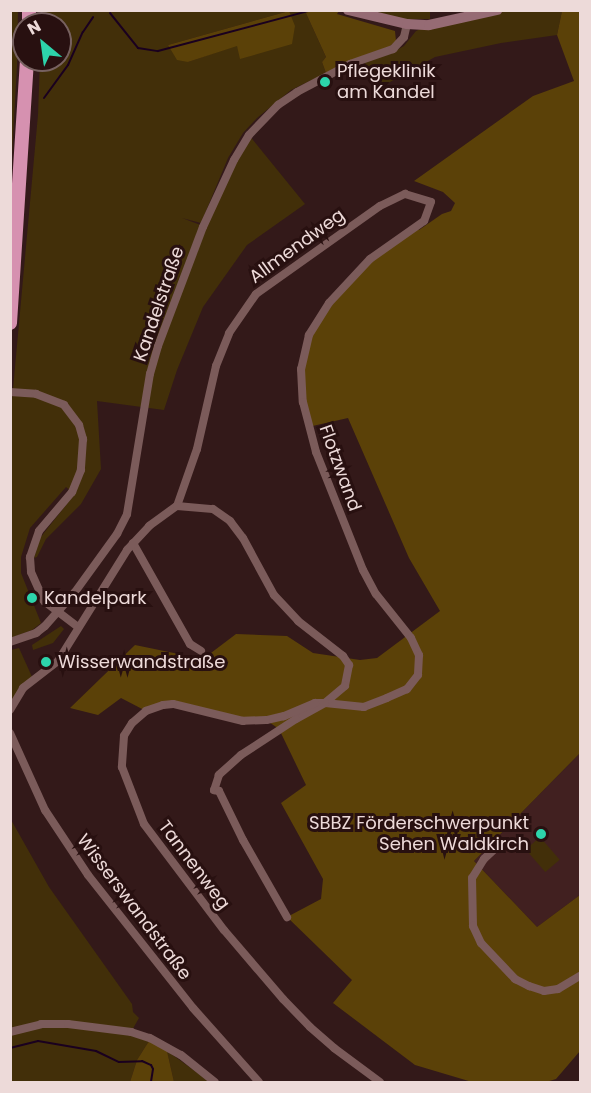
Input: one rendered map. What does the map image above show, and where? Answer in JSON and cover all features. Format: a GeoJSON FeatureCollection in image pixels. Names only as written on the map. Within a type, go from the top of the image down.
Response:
{"type":"FeatureCollection","features":[{"type":"Feature","properties":{"kind":"highway"},"geometry":{"type":"LineString","coordinates":[[10,323],[26,72]]}},
{"type":"Feature","properties":{"kind":"street"},"geometry":{"type":"LineString","coordinates":[[348,10],[407,24],[429,26],[497,10]]}},
{"type":"Feature","properties":{"kind":"street","name":"Kandelstraße"},"geometry":{"type":"LineString","coordinates":[[10,642],[36,633],[56,612],[94,565],[127,514],[150,374],[158,346],[198,240],[234,160],[249,135],[278,105],[350,64],[393,49],[404,37],[407,24]]}},
{"type":"Feature","properties":{"kind":"street","name":"Allmendweg"},"geometry":{"type":"LineString","coordinates":[[177,506],[197,449],[216,366],[229,333],[256,294],[327,241],[388,201],[405,194],[432,201]]}},
{"type":"Feature","properties":{"kind":"street","name":"Flotzwand"},"geometry":{"type":"LineString","coordinates":[[326,703],[364,707],[407,689],[418,675],[419,655],[411,638],[376,594],[363,570],[316,452],[303,402],[303,352],[315,322],[329,303],[370,259],[424,221],[432,201]]}},
{"type":"Feature","properties":{"kind":"street"},"geometry":{"type":"LineString","coordinates":[[10,392],[36,394],[64,405],[79,425],[83,439],[81,471],[72,492],[39,531],[30,557],[31,573],[44,601],[78,627]]}},
{"type":"Feature","properties":{"kind":"street"},"geometry":{"type":"LineString","coordinates":[[10,710],[23,688],[58,661],[133,543],[166,511],[177,506],[213,509],[230,521],[243,538],[274,595],[298,621],[343,656],[349,665],[349,676],[345,686],[326,703],[279,729],[241,755],[219,775],[214,790],[219,791],[243,840],[287,917]]}},
{"type":"Feature","properties":{"kind":"street"},"geometry":{"type":"LineString","coordinates":[[133,543],[190,644],[201,651]]}},
{"type":"Feature","properties":{"kind":"street","name":"Tannenweg"},"geometry":{"type":"LineString","coordinates":[[326,703],[315,703],[284,716],[243,721],[174,704],[163,705],[146,711],[132,723],[124,736],[122,767],[144,824],[231,939],[310,1026],[334,1048],[380,1083]]}},
{"type":"Feature","properties":{"kind":"street","name":"Wisserswandstraße"},"geometry":{"type":"LineString","coordinates":[[10,733],[45,810],[88,875],[193,1008],[259,1083]]}},
{"type":"Feature","properties":{"kind":"street"},"geometry":{"type":"LineString","coordinates":[[500,844],[484,859],[472,878],[473,926],[482,943],[515,979],[529,986],[544,991],[558,989],[580,976]]}},
{"type":"Feature","properties":{"kind":"street"},"geometry":{"type":"LineString","coordinates":[[10,1032],[41,1024],[68,1024],[131,1032],[150,1038],[181,1055],[215,1083]]}},
{"type":"Feature","properties":{"kind":"shaded area"},"geometry":{"type":"Polygon","coordinates":[[[18,10],[18,12],[12,12],[12,72],[17,72],[11,172],[10,11],[18,10]]]}},
{"type":"Feature","properties":{"kind":"shaded area"},"geometry":{"type":"Polygon","coordinates":[[[42,11],[289,11],[305,11],[326,57],[322,62],[326,73],[291,90],[257,118],[243,133],[228,158],[201,223],[182,218],[203,226],[249,135],[305,204],[247,245],[203,307],[177,370],[164,410],[97,401],[101,469],[81,504],[46,539],[37,557],[34,558],[40,538],[74,495],[72,492],[66,487],[30,528],[21,557],[21,573],[41,623],[32,630],[11,638],[11,411],[38,115],[40,72],[72,72],[72,12],[42,11]],[[289,11],[168,45],[188,62],[237,45],[241,58],[289,11]]]}},
{"type":"Feature","properties":{"kind":"shaded area"},"geometry":{"type":"Polygon","coordinates":[[[289,11],[295,26],[292,44],[240,59],[237,46],[188,62],[177,60],[168,45],[289,11]]]}},
{"type":"Feature","properties":{"kind":"shaded area"},"geometry":{"type":"Polygon","coordinates":[[[305,11],[339,11],[337,14],[395,31],[396,41],[389,47],[326,73],[322,62],[326,57],[305,11]]]}},
{"type":"Feature","properties":{"kind":"shaded area"},"geometry":{"type":"Polygon","coordinates":[[[361,11],[430,11],[430,19],[402,19],[361,11]]]}},
{"type":"Feature","properties":{"kind":"shaded area"},"geometry":{"type":"Polygon","coordinates":[[[497,11],[562,11],[557,35],[501,43],[435,57],[381,87],[364,62],[404,46],[416,31],[429,25],[497,11]]]}},
{"type":"Feature","properties":{"kind":"shaded area"},"geometry":{"type":"Polygon","coordinates":[[[562,11],[580,11],[580,753],[474,861],[537,927],[580,895],[580,1051],[556,1079],[546,1082],[472,1082],[415,1065],[333,1003],[352,980],[287,917],[321,899],[323,879],[281,803],[306,785],[279,729],[266,720],[243,721],[174,704],[146,711],[121,698],[98,715],[70,708],[135,645],[203,659],[236,634],[287,636],[313,653],[360,660],[377,658],[440,611],[409,558],[348,418],[308,427],[301,369],[309,335],[359,270],[417,228],[419,230],[442,214],[451,211],[455,203],[443,192],[414,181],[533,96],[574,81],[557,35],[562,11]]]}},
{"type":"Feature","properties":{"kind":"shaded area"},"geometry":{"type":"Polygon","coordinates":[[[61,626],[64,629],[53,643],[33,650],[32,645],[61,626]]]}},
{"type":"Feature","properties":{"kind":"shaded area"},"geometry":{"type":"Polygon","coordinates":[[[19,648],[33,679],[11,710],[11,650],[19,648]]]}},
{"type":"Feature","properties":{"kind":"shaded area","name":"SBBZ Förderschwerpunkt Sehen Waldkirch"},"geometry":{"type":"Polygon","coordinates":[[[580,753],[580,895],[537,927],[474,861],[580,753]]]}},
{"type":"Feature","properties":{"kind":"shaded area"},"geometry":{"type":"Polygon","coordinates":[[[10,818],[49,887],[132,1004],[133,1012],[139,1018],[131,1032],[149,1041],[137,1060],[130,1082],[11,1082],[10,818]]]}},
{"type":"Feature","properties":{"kind":"shaded area"},"geometry":{"type":"Polygon","coordinates":[[[540,837],[560,860],[545,872],[526,849],[540,837]]]}},
{"type":"Feature","properties":{"kind":"shaded area"},"geometry":{"type":"Polygon","coordinates":[[[149,1041],[167,1051],[174,1082],[130,1082],[137,1060],[149,1041]]]}},
{"type":"Feature","properties":{"kind":"shaded area"},"geometry":{"type":"Polygon","coordinates":[[[167,1051],[199,1074],[209,1082],[174,1082],[167,1051]]]}},
{"type":"Feature","properties":{"kind":"waterway"},"geometry":{"type":"LineString","coordinates":[[110,13],[138,48],[158,51],[312,10]]}},
{"type":"Feature","properties":{"kind":"waterway"},"geometry":{"type":"LineString","coordinates":[[44,98],[68,65],[83,32],[93,17]]}},
{"type":"Feature","properties":{"kind":"waterway"},"geometry":{"type":"LineString","coordinates":[[10,1048],[38,1041],[96,1051],[119,1062],[142,1061],[151,1065],[153,1069],[151,1082]]}},
{"type":"Feature","properties":{"kind":"place","name":"Pflegeklinik am Kandel"},"geometry":{"type":"Point","coordinates":[325,82]}},
{"type":"Feature","properties":{"kind":"place","name":"Kandelpark"},"geometry":{"type":"Point","coordinates":[32,598]}},
{"type":"Feature","properties":{"kind":"place","name":"Wisserwandstraße"},"geometry":{"type":"Point","coordinates":[46,662]}},
{"type":"Feature","properties":{"kind":"place","name":"SBBZ Förderschwerpunkt Sehen Waldkirch"},"geometry":{"type":"Point","coordinates":[541,834]}}]}
